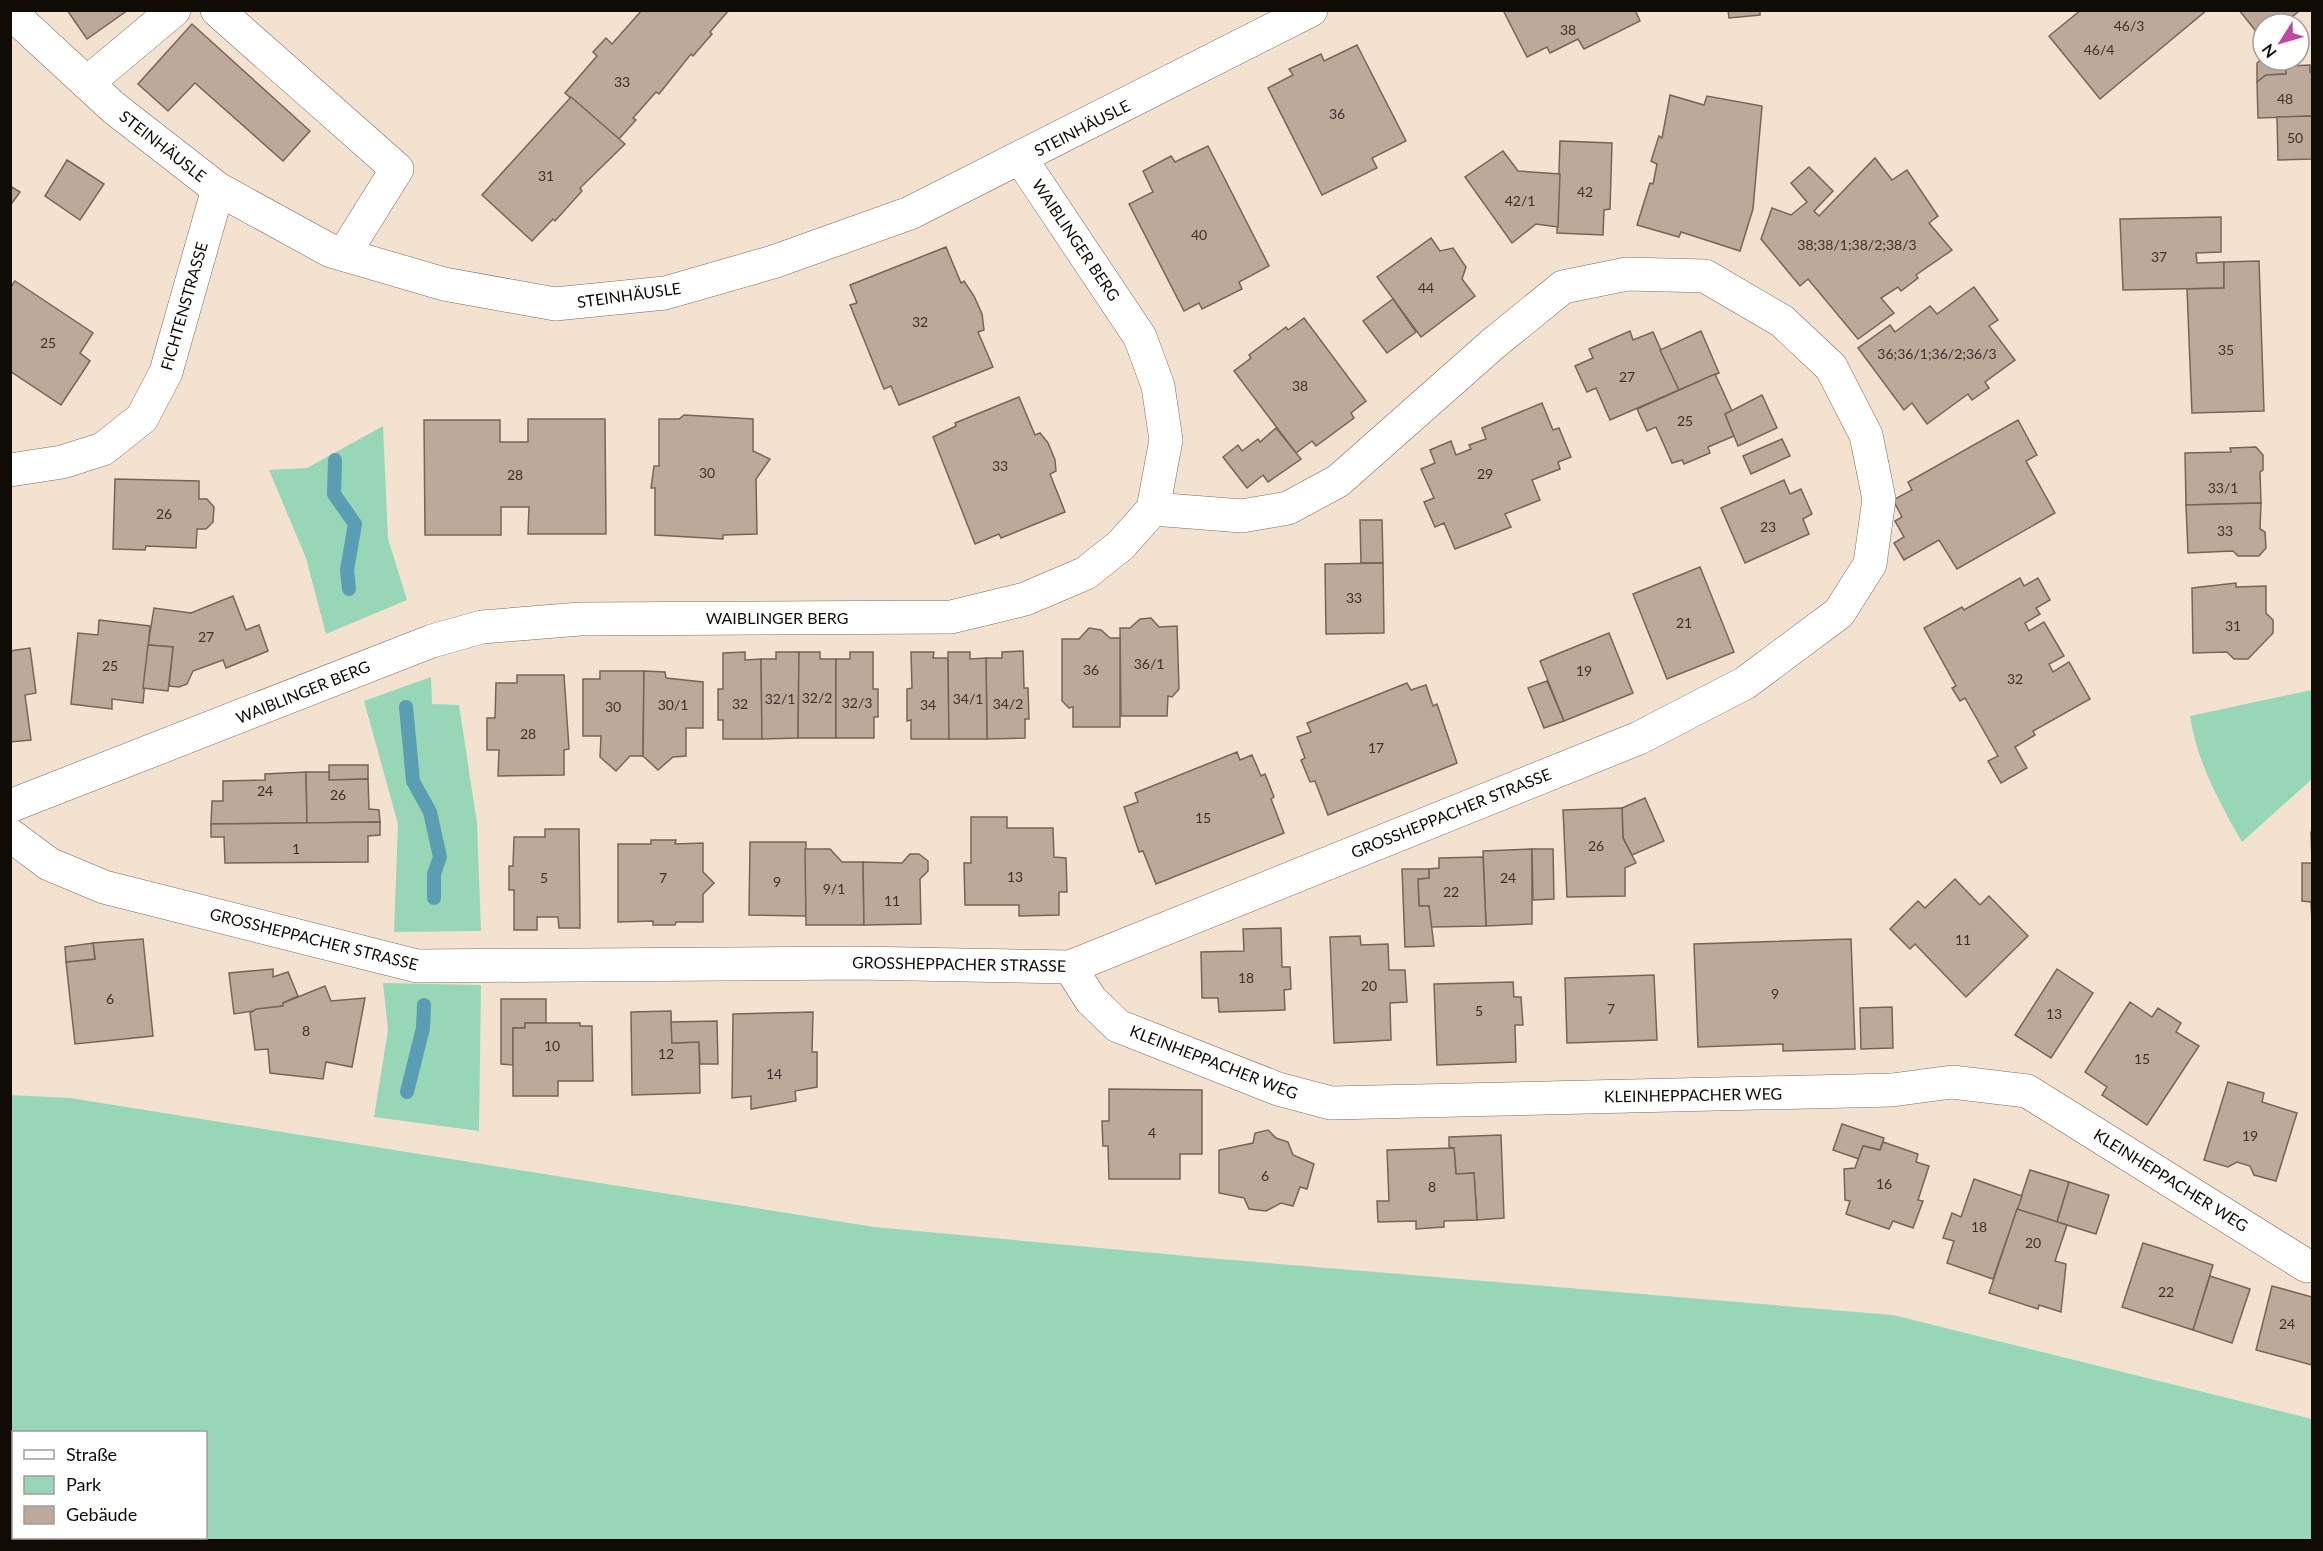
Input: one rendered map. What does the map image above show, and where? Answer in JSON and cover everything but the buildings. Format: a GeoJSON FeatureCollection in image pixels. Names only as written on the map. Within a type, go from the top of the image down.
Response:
{"type":"FeatureCollection","features":[{"type":"Feature","properties":{"kind":"street"},"geometry":{"type":"LineString","coordinates":[[87,83],[174,10]]}},
{"type":"Feature","properties":{"kind":"street"},"geometry":{"type":"LineString","coordinates":[[217,10],[397,169],[344,254]]}},
{"type":"Feature","properties":{"kind":"street","name":"STEINHÄUSLE"},"geometry":{"type":"LineString","coordinates":[[10,12],[114,108],[218,189],[331,251],[444,284],[555,304],[665,293],[773,262],[910,213],[1021,159],[1311,10]]}},
{"type":"Feature","properties":{"kind":"street","name":"WAIBLINGER BERG"},"geometry":{"type":"LineString","coordinates":[[10,806],[432,641],[482,627],[580,619],[951,616],[1025,599],[1086,573],[1121,545],[1153,508],[1166,440],[1158,386],[1140,337],[1021,159]]}},
{"type":"Feature","properties":{"kind":"street","name":"FICHTENSTRASSE"},"geometry":{"type":"LineString","coordinates":[[10,470],[62,462],[103,449],[142,418],[166,372],[218,189]]}},
{"type":"Feature","properties":{"kind":"street","name":"GROSSHEPPACHER STRASSE"},"geometry":{"type":"LineString","coordinates":[[10,835],[49,864],[104,887],[417,966],[857,963],[1070,967],[1638,738],[1745,683],[1839,613],[1870,564],[1879,499],[1866,435],[1831,367],[1782,321],[1704,276],[1627,274],[1563,287],[1494,342],[1338,481],[1288,508],[1242,516],[1153,508]]}},
{"type":"Feature","properties":{"kind":"street","name":"KLEINHEPPACHER WEG"},"geometry":{"type":"LineString","coordinates":[[1070,967],[1091,1000],[1118,1026],[1278,1089],[1331,1103],[1892,1089],[1952,1082],[2027,1091],[2307,1266]]}},
{"type":"Feature","properties":{"kind":"green space"},"geometry":{"type":"Polygon","coordinates":[[[383,426],[388,539],[407,600],[326,634],[306,558],[269,470],[307,468],[383,426]]]}},
{"type":"Feature","properties":{"kind":"green space"},"geometry":{"type":"Polygon","coordinates":[[[431,677],[432,704],[459,705],[477,823],[481,931],[394,932],[398,824],[364,701],[431,677]]]}},
{"type":"Feature","properties":{"kind":"green space"},"geometry":{"type":"Polygon","coordinates":[[[2312,690],[2312,779],[2242,842],[2203,766],[2190,716],[2312,690]]]}},
{"type":"Feature","properties":{"kind":"green space"},"geometry":{"type":"Polygon","coordinates":[[[383,983],[481,985],[479,1131],[374,1117],[388,1030],[383,983]]]}},
{"type":"Feature","properties":{"kind":"green space"},"geometry":{"type":"Polygon","coordinates":[[[10,1095],[70,1098],[874,1227],[1208,1258],[1893,1315],[2312,1419],[2312,1540],[11,1540],[10,1095]]]}},
{"type":"Feature","properties":{"kind":"waterway"},"geometry":{"type":"LineString","coordinates":[[335,460],[334,494],[355,524],[347,570],[349,589]]}},
{"type":"Feature","properties":{"kind":"waterway"},"geometry":{"type":"LineString","coordinates":[[406,707],[413,781],[430,812],[440,857],[434,874],[434,898]]}},
{"type":"Feature","properties":{"kind":"waterway"},"geometry":{"type":"LineString","coordinates":[[407,1092],[423,1028],[424,1005]]}}]}
